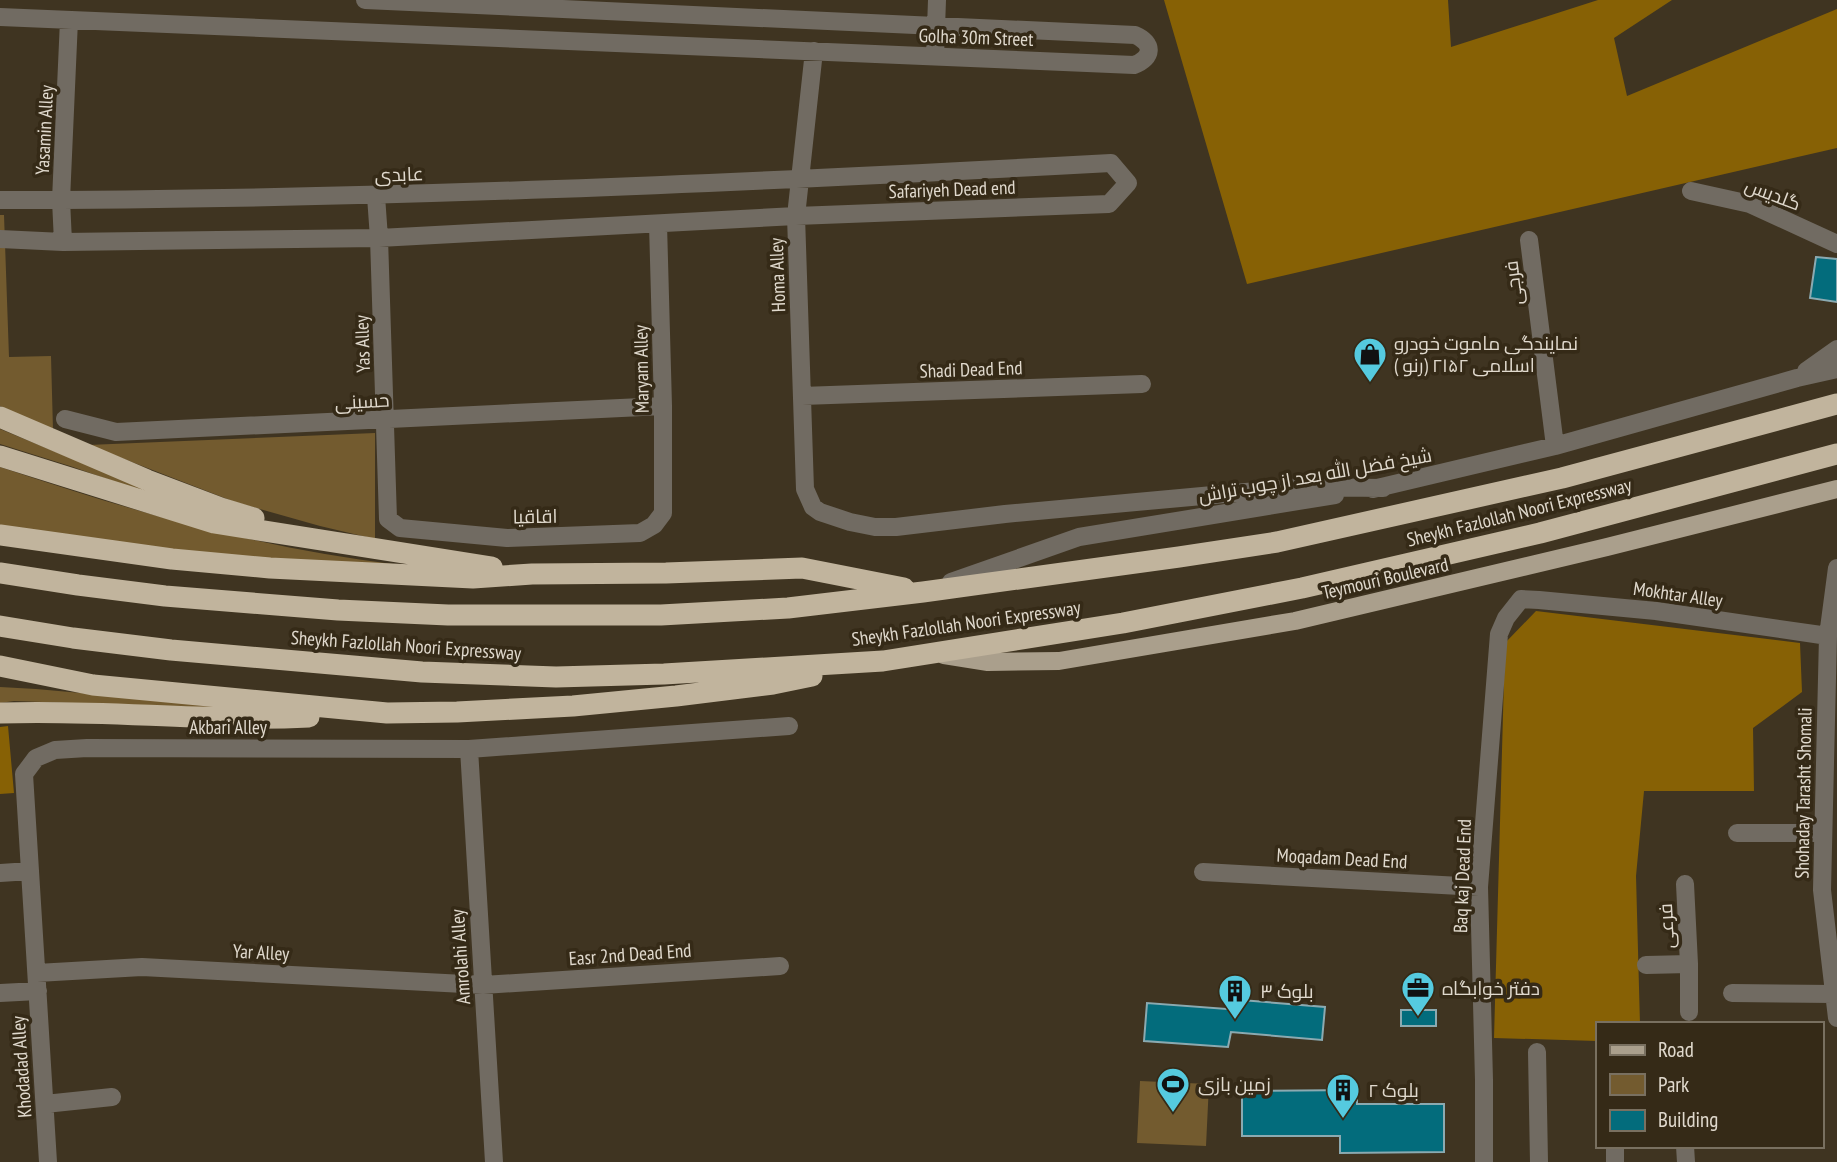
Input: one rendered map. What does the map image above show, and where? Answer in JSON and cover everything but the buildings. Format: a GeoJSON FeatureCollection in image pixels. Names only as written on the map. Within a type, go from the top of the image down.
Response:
{"type":"FeatureCollection","features":[{"type":"Feature","properties":{"kind":"highway","name":"Sheykh Fazlollah Noori Expressway"},"geometry":{"type":"LineString","coordinates":[[0,573],[78,586],[165,596],[338,610],[448,615],[661,615],[788,608],[923,592],[1277,542],[1562,478],[1837,404]]}},
{"type":"Feature","properties":{"kind":"highway"},"geometry":{"type":"LineString","coordinates":[[0,417],[221,508],[330,541]]}},
{"type":"Feature","properties":{"kind":"highway","name":"Sheykh Fazlollah Noori Expressway"},"geometry":{"type":"LineString","coordinates":[[0,626],[170,650],[422,673],[556,677],[664,674],[883,661],[1123,623],[1302,588],[1540,533],[1837,454]]}},
{"type":"Feature","properties":{"kind":"highway"},"geometry":{"type":"LineString","coordinates":[[0,456],[214,523],[532,574]]}},
{"type":"Feature","properties":{"kind":"highway"},"geometry":{"type":"LineString","coordinates":[[0,535],[148,556],[270,568],[473,578],[532,574],[802,568],[923,592]]}},
{"type":"Feature","properties":{"kind":"highway"},"geometry":{"type":"LineString","coordinates":[[0,713],[267,719],[573,706],[773,684],[883,661]]}},
{"type":"Feature","properties":{"kind":"highway"},"geometry":{"type":"LineString","coordinates":[[0,666],[93,685]]}},
{"type":"Feature","properties":{"kind":"highway"},"geometry":{"type":"LineString","coordinates":[[0,679],[93,685],[387,713]]}},
{"type":"Feature","properties":{"kind":"main road","name":"Teymouri Boulevard"},"geometry":{"type":"LineString","coordinates":[[937,654],[988,662],[1059,661],[1269,626],[1607,547],[1837,489]]}},
{"type":"Feature","properties":{"kind":"street","name":"Golha 30m Street"},"geometry":{"type":"LineString","coordinates":[[0,17],[1134,65],[1143,61],[1149,50],[1144,38],[1135,34],[365,0]]}},
{"type":"Feature","properties":{"kind":"street"},"geometry":{"type":"LineString","coordinates":[[935,56],[937,0]]}},
{"type":"Feature","properties":{"kind":"street","name":"Yasamin Alley"},"geometry":{"type":"LineString","coordinates":[[63,242],[61,200],[69,20]]}},
{"type":"Feature","properties":{"kind":"street","name":"Homa Alley"},"geometry":{"type":"LineString","coordinates":[[814,51],[796,216],[805,489],[813,507],[820,512],[875,527],[896,527],[1006,514],[1301,487],[1383,488]]}},
{"type":"Feature","properties":{"kind":"street","name":"Safariyeh Dead end"},"geometry":{"type":"LineString","coordinates":[[796,216],[1109,204],[1128,183],[1111,163],[799,180]]}},
{"type":"Feature","properties":{"kind":"street","name":"عابدی"},"geometry":{"type":"LineString","coordinates":[[0,200],[376,196],[799,180]]}},
{"type":"Feature","properties":{"kind":"street","name":"گلدیس"},"geometry":{"type":"LineString","coordinates":[[1691,191],[1750,204],[1837,244]]}},
{"type":"Feature","properties":{"kind":"street","name":"Yas Alley"},"geometry":{"type":"LineString","coordinates":[[376,196],[388,519],[400,528]]}},
{"type":"Feature","properties":{"kind":"street"},"geometry":{"type":"LineString","coordinates":[[0,239],[63,242],[379,238],[796,216]]}},
{"type":"Feature","properties":{"kind":"street","name":"Maryam Alley"},"geometry":{"type":"LineString","coordinates":[[658,224],[663,513]]}},
{"type":"Feature","properties":{"kind":"street","name":"فرجی"},"geometry":{"type":"LineString","coordinates":[[1529,240],[1555,446]]}},
{"type":"Feature","properties":{"kind":"street"},"geometry":{"type":"LineString","coordinates":[[1797,377],[1837,349]]}},
{"type":"Feature","properties":{"kind":"street","name":"شیخ فضل الله بعد از چوب تراش"},"geometry":{"type":"LineString","coordinates":[[923,592],[1079,537],[1383,488],[1555,446],[1797,377],[1837,369]]}},
{"type":"Feature","properties":{"kind":"street","name":"Shadi Dead End"},"geometry":{"type":"LineString","coordinates":[[802,397],[1142,384]]}},
{"type":"Feature","properties":{"kind":"street","name":"حسینی"},"geometry":{"type":"LineString","coordinates":[[65,419],[116,432],[663,406]]}},
{"type":"Feature","properties":{"kind":"street","name":"اقاقیا"},"geometry":{"type":"LineString","coordinates":[[400,528],[507,538],[640,533],[654,525],[663,513]]}},
{"type":"Feature","properties":{"kind":"street","name":"Shohaday Tarasht Shomali"},"geometry":{"type":"LineString","coordinates":[[1837,568],[1828,636],[1822,890],[1837,1018]]}},
{"type":"Feature","properties":{"kind":"street","name":"Mokhtar Alley"},"geometry":{"type":"LineString","coordinates":[[1521,599],[1656,611],[1828,636]]}},
{"type":"Feature","properties":{"kind":"street","name":"Baq kaj Dead End"},"geometry":{"type":"LineString","coordinates":[[1484,1162],[1479,887],[1499,634],[1506,618],[1521,599]]}},
{"type":"Feature","properties":{"kind":"street","name":"Akbari Alley"},"geometry":{"type":"LineString","coordinates":[[26,802],[24,775],[36,758],[54,750],[469,749],[789,726]]}},
{"type":"Feature","properties":{"kind":"street","name":"Amrolahi Alley"},"geometry":{"type":"LineString","coordinates":[[469,749],[494,1162]]}},
{"type":"Feature","properties":{"kind":"street","name":"Khodadad Alley"},"geometry":{"type":"LineString","coordinates":[[26,802],[48,1162]]}},
{"type":"Feature","properties":{"kind":"street"},"geometry":{"type":"LineString","coordinates":[[1737,833],[1823,833]]}},
{"type":"Feature","properties":{"kind":"street"},"geometry":{"type":"LineString","coordinates":[[0,873],[30,871]]}},
{"type":"Feature","properties":{"kind":"street","name":"Moqadam Dead End"},"geometry":{"type":"LineString","coordinates":[[1203,872],[1479,887]]}},
{"type":"Feature","properties":{"kind":"street","name":"فرعی"},"geometry":{"type":"LineString","coordinates":[[1646,965],[1689,964],[1685,884]]}},
{"type":"Feature","properties":{"kind":"street"},"geometry":{"type":"LineString","coordinates":[[1689,964],[1689,1012]]}},
{"type":"Feature","properties":{"kind":"street","name":"Easr 2nd Dead End"},"geometry":{"type":"LineString","coordinates":[[483,985],[780,966]]}},
{"type":"Feature","properties":{"kind":"street","name":"Yar Alley"},"geometry":{"type":"LineString","coordinates":[[37,973],[142,967],[483,985]]}},
{"type":"Feature","properties":{"kind":"street"},"geometry":{"type":"LineString","coordinates":[[0,993],[38,991]]}},
{"type":"Feature","properties":{"kind":"street"},"geometry":{"type":"LineString","coordinates":[[1732,993],[1833,994]]}},
{"type":"Feature","properties":{"kind":"street"},"geometry":{"type":"LineString","coordinates":[[1537,1052],[1539,1162]]}},
{"type":"Feature","properties":{"kind":"street"},"geometry":{"type":"LineString","coordinates":[[45,1104],[112,1097]]}},
{"type":"Feature","properties":{"kind":"green space"},"geometry":{"type":"Polygon","coordinates":[[[0,215],[4,215],[9,357],[51,356],[53,430],[0,406],[0,215]]]}},
{"type":"Feature","properties":{"kind":"green space"},"geometry":{"type":"Polygon","coordinates":[[[0,429],[209,515],[0,444],[0,429]]]}},
{"type":"Feature","properties":{"kind":"green space"},"geometry":{"type":"Polygon","coordinates":[[[375,433],[375,539],[235,502],[88,445],[375,433]]]}},
{"type":"Feature","properties":{"kind":"green space"},"geometry":{"type":"Polygon","coordinates":[[[0,467],[202,528],[342,557],[463,573],[283,564],[0,529],[0,467]]]}},
{"type":"Feature","properties":{"kind":"green space"},"geometry":{"type":"Polygon","coordinates":[[[0,687],[274,710],[14,701],[0,703],[0,687]]]}},
{"type":"Feature","properties":{"kind":"green space","name":"زمین بازی"},"geometry":{"type":"Polygon","coordinates":[[[1140,1081],[1209,1084],[1206,1146],[1137,1143],[1140,1081]]]}},
{"type":"Feature","properties":{"kind":"shaded area"},"geometry":{"type":"Polygon","coordinates":[[[1164,0],[1448,0],[1451,47],[1598,0],[1672,0],[1614,38],[1627,96],[1837,9],[1837,148],[1247,284],[1164,0]]]}},
{"type":"Feature","properties":{"kind":"shaded area"},"geometry":{"type":"Polygon","coordinates":[[[1536,611],[1800,643],[1802,692],[1753,728],[1754,791],[1644,791],[1636,876],[1640,1022],[1596,1022],[1596,1041],[1494,1038],[1505,643],[1536,611]]]}},
{"type":"Feature","properties":{"kind":"shaded area"},"geometry":{"type":"Polygon","coordinates":[[[8,726],[14,793],[0,794],[0,727],[8,726]]]}},
{"type":"Feature","properties":{"kind":"place","name":"نمایندگی ماموت خودرو ( رنو) اسلامی ۲۱۵۲"},"geometry":{"type":"Point","coordinates":[1370,384]}},
{"type":"Feature","properties":{"kind":"place","name":"دفتر خوابگاه"},"geometry":{"type":"Point","coordinates":[1418,1018]}},
{"type":"Feature","properties":{"kind":"place","name":"بلوک ۳"},"geometry":{"type":"Point","coordinates":[1235,1021]}},
{"type":"Feature","properties":{"kind":"place","name":"زمین بازی"},"geometry":{"type":"Point","coordinates":[1173,1114]}},
{"type":"Feature","properties":{"kind":"place","name":"بلوک ۲"},"geometry":{"type":"Point","coordinates":[1343,1120]}}]}
